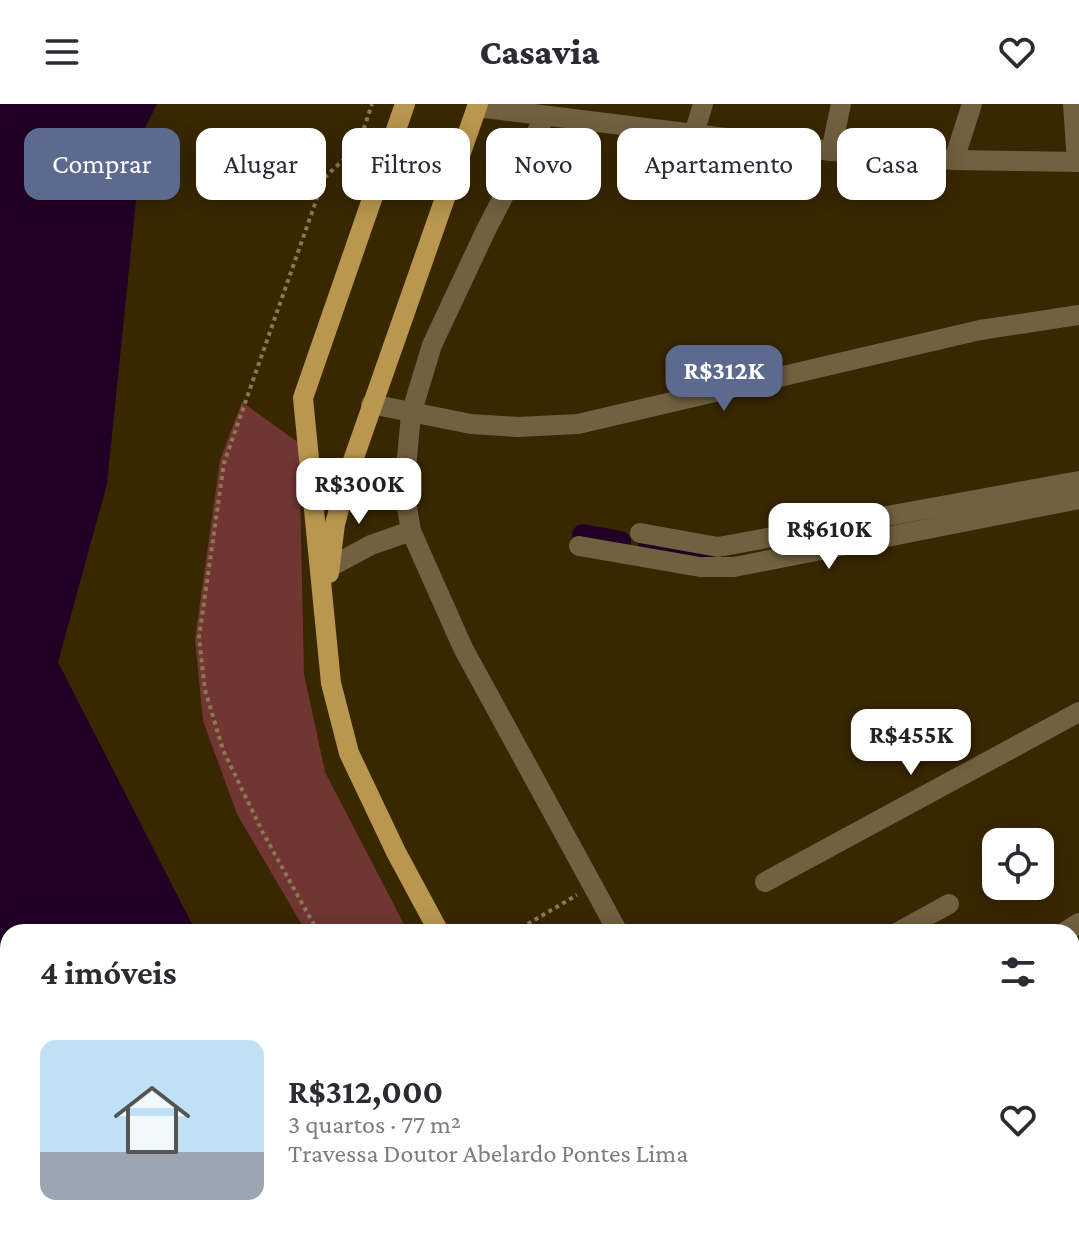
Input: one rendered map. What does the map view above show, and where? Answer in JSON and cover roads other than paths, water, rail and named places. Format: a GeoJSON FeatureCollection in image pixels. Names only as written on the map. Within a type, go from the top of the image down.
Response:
{"type":"FeatureCollection","features":[{"type":"Feature","properties":{"kind":"main road"},"geometry":{"type":"LineString","coordinates":[[405,104],[303,398],[331,683],[349,753],[435,924]]}},
{"type":"Feature","properties":{"kind":"main road"},"geometry":{"type":"LineString","coordinates":[[325,613],[335,524],[371,404],[477,106]]}},
{"type":"Feature","properties":{"kind":"street"},"geometry":{"type":"LineString","coordinates":[[696,128],[703,104]]}},
{"type":"Feature","properties":{"kind":"street"},"geometry":{"type":"LineString","coordinates":[[831,151],[841,104]]}},
{"type":"Feature","properties":{"kind":"street"},"geometry":{"type":"LineString","coordinates":[[954,160],[972,104]]}},
{"type":"Feature","properties":{"kind":"street"},"geometry":{"type":"LineString","coordinates":[[821,150],[954,160],[1078,162],[1073,104]]}},
{"type":"Feature","properties":{"kind":"street"},"geometry":{"type":"LineString","coordinates":[[477,106],[644,128]]}},
{"type":"Feature","properties":{"kind":"street"},"geometry":{"type":"LineString","coordinates":[[545,116],[486,230],[432,345],[411,414],[404,490],[411,531],[463,648],[614,924]]}},
{"type":"Feature","properties":{"kind":"street"},"geometry":{"type":"LineString","coordinates":[[371,404],[471,424],[518,427],[578,424],[980,330],[1079,315]]}},
{"type":"Feature","properties":{"kind":"street"},"geometry":{"type":"LineString","coordinates":[[640,533],[718,547],[1079,481]]}},
{"type":"Feature","properties":{"kind":"street"},"geometry":{"type":"LineString","coordinates":[[579,546],[700,567],[741,565],[1079,499]]}},
{"type":"Feature","properties":{"kind":"street"},"geometry":{"type":"LineString","coordinates":[[330,567],[371,545],[411,531]]}},
{"type":"Feature","properties":{"kind":"street"},"geometry":{"type":"LineString","coordinates":[[736,543],[741,565]]}},
{"type":"Feature","properties":{"kind":"street"},"geometry":{"type":"LineString","coordinates":[[765,882],[1079,712]]}},
{"type":"Feature","properties":{"kind":"street"},"geometry":{"type":"LineString","coordinates":[[913,924],[949,904]]}},
{"type":"Feature","properties":{"kind":"waterway"},"geometry":{"type":"LineString","coordinates":[[583,535],[620,542]]}},
{"type":"Feature","properties":{"kind":"waterway"},"geometry":{"type":"LineString","coordinates":[[649,546],[713,554]]}}]}
